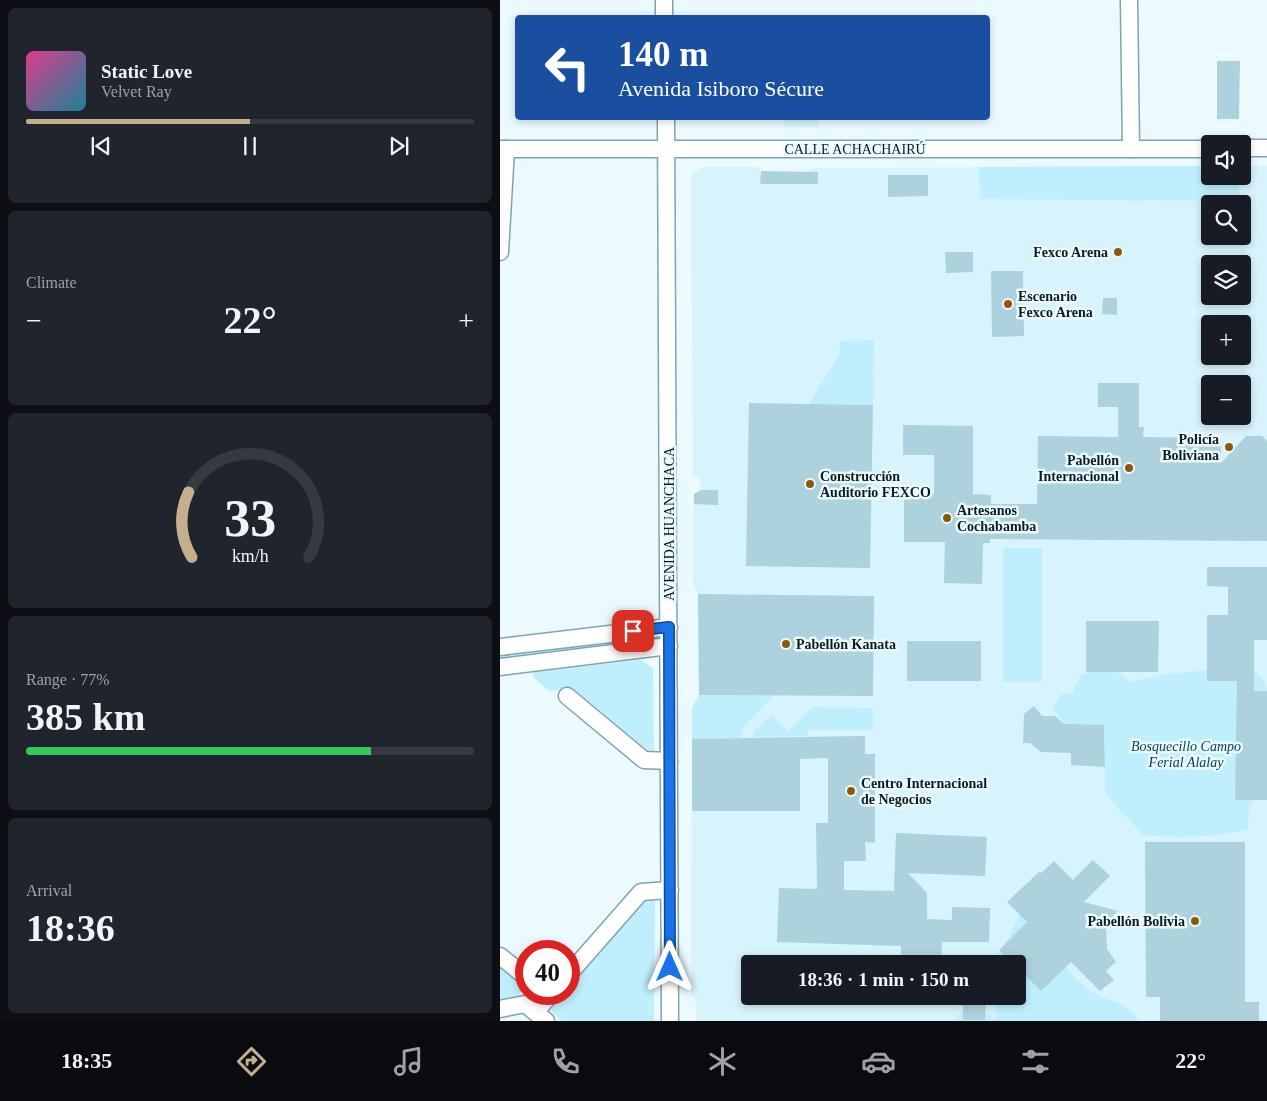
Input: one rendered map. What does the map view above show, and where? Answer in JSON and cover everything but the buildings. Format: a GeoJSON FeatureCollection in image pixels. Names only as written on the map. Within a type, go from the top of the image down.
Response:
{"type":"FeatureCollection","features":[{"type":"Feature","properties":{"kind":"street"},"geometry":{"type":"LineString","coordinates":[[664,0],[664,15]]}},
{"type":"Feature","properties":{"kind":"street"},"geometry":{"type":"LineString","coordinates":[[1129,0],[1131,149]]}},
{"type":"Feature","properties":{"kind":"street","name":"AVENIDA HUANCHACA"},"geometry":{"type":"LineString","coordinates":[[666,120],[670,1021]]}},
{"type":"Feature","properties":{"kind":"street"},"geometry":{"type":"LineString","coordinates":[[1251,148],[1267,148]]}},
{"type":"Feature","properties":{"kind":"street"},"geometry":{"type":"LineString","coordinates":[[500,252],[503,149]]}},
{"type":"Feature","properties":{"kind":"street","name":"CALLE ACHACHAIRÚ"},"geometry":{"type":"LineString","coordinates":[[503,149],[1201,149]]}},
{"type":"Feature","properties":{"kind":"street"},"geometry":{"type":"LineString","coordinates":[[500,647],[669,627]]}},
{"type":"Feature","properties":{"kind":"street"},"geometry":{"type":"LineString","coordinates":[[500,667],[669,646]]}},
{"type":"Feature","properties":{"kind":"street"},"geometry":{"type":"LineString","coordinates":[[567,696],[644,760],[670,761]]}},
{"type":"Feature","properties":{"kind":"street"},"geometry":{"type":"LineString","coordinates":[[580,961],[641,892],[670,890]]}},
{"type":"Feature","properties":{"kind":"street"},"geometry":{"type":"LineString","coordinates":[[500,956],[515,969]]}},
{"type":"Feature","properties":{"kind":"street"},"geometry":{"type":"LineString","coordinates":[[500,1009],[525,1004],[541,1016]]}},
{"type":"Feature","properties":{"kind":"shaded area"},"geometry":{"type":"Polygon","coordinates":[[[784,120],[819,120],[819,127],[785,127],[784,120]]]}},
{"type":"Feature","properties":{"kind":"shaded area"},"geometry":{"type":"Polygon","coordinates":[[[1201,166],[1201,185],[1251,185],[1251,166],[1267,166],[1267,1021],[696,1021],[696,1000],[691,995],[692,708],[699,695],[698,594],[693,583],[694,494],[701,490],[700,477],[693,476],[691,177],[703,167],[759,167],[761,177],[808,178],[808,171],[814,168],[1201,166]]]}},
{"type":"Feature","properties":{"kind":"green space"},"geometry":{"type":"Polygon","coordinates":[[[1201,166],[1201,185],[1239,185],[1239,195],[1201,195],[1201,201],[980,199],[979,167],[1201,166]]]}},
{"type":"Feature","properties":{"kind":"green space"},"geometry":{"type":"Polygon","coordinates":[[[874,340],[873,405],[809,404],[839,355],[840,341],[874,340]]]}},
{"type":"Feature","properties":{"kind":"green space"},"geometry":{"type":"Polygon","coordinates":[[[1003,548],[1042,548],[1042,682],[1003,682],[1003,548]]]}},
{"type":"Feature","properties":{"kind":"green space"},"geometry":{"type":"Polygon","coordinates":[[[643,636],[644,643],[500,660],[500,653],[643,636]]]}},
{"type":"Feature","properties":{"kind":"green space"},"geometry":{"type":"Polygon","coordinates":[[[641,660],[653,668],[654,755],[646,753],[571,690],[549,691],[533,677],[534,672],[641,660]]]}},
{"type":"Feature","properties":{"kind":"green space","name":"Bosquecillo Campo Ferial Alalay"},"geometry":{"type":"Polygon","coordinates":[[[1108,666],[1131,682],[1162,675],[1246,666],[1261,676],[1267,689],[1267,789],[1249,805],[1248,829],[1196,836],[1143,835],[1105,793],[1105,731],[1071,731],[1052,708],[1062,694],[1072,693],[1081,675],[1108,666]]]}},
{"type":"Feature","properties":{"kind":"green space"},"geometry":{"type":"Polygon","coordinates":[[[699,695],[774,695],[741,730],[741,738],[692,739],[692,708],[699,695]]]}},
{"type":"Feature","properties":{"kind":"green space"},"geometry":{"type":"Polygon","coordinates":[[[812,707],[873,708],[873,730],[808,730],[808,736],[753,737],[753,732],[771,715],[788,731],[812,707]]]}},
{"type":"Feature","properties":{"kind":"green space"},"geometry":{"type":"Polygon","coordinates":[[[645,897],[652,897],[655,902],[654,1021],[561,1021],[551,1010],[551,1005],[580,1005],[580,971],[645,897]]]}},
{"type":"Feature","properties":{"kind":"green space"},"geometry":{"type":"Polygon","coordinates":[[[1022,908],[1052,951],[1078,981],[1095,993],[1121,1004],[1139,1021],[955,1021],[962,1011],[984,1011],[995,1020],[996,1005],[1026,1005],[1026,955],[998,955],[1008,940],[1022,908]]]}},
{"type":"Feature","properties":{"kind":"green space"},"geometry":{"type":"Polygon","coordinates":[[[500,968],[515,980],[515,996],[500,999],[500,968]]]}},
{"type":"Feature","properties":{"kind":"place","name":"Fexco Arena"},"geometry":{"type":"Point","coordinates":[1118,252]}},
{"type":"Feature","properties":{"kind":"place","name":"Escenario Fexco Arena"},"geometry":{"type":"Point","coordinates":[1008,304]}},
{"type":"Feature","properties":{"kind":"place","name":"Policía Boliviana"},"geometry":{"type":"Point","coordinates":[1229,447]}},
{"type":"Feature","properties":{"kind":"place","name":"Pabellón Internacional"},"geometry":{"type":"Point","coordinates":[1129,468]}},
{"type":"Feature","properties":{"kind":"place","name":"Construcción Auditorio FEXCO"},"geometry":{"type":"Point","coordinates":[810,484]}},
{"type":"Feature","properties":{"kind":"place","name":"Artesanos Cochabamba"},"geometry":{"type":"Point","coordinates":[947,518]}},
{"type":"Feature","properties":{"kind":"place","name":"Pabellón Kanata"},"geometry":{"type":"Point","coordinates":[786,644]}},
{"type":"Feature","properties":{"kind":"place","name":"Centro Internacional de Negocios"},"geometry":{"type":"Point","coordinates":[851,791]}},
{"type":"Feature","properties":{"kind":"place","name":"Pabellón Bolivia"},"geometry":{"type":"Point","coordinates":[1195,921]}},
{"type":"Feature","properties":{"kind":"route"},"geometry":{"type":"LineString","coordinates":[[633,631],[669,627],[670,967]]}}]}
